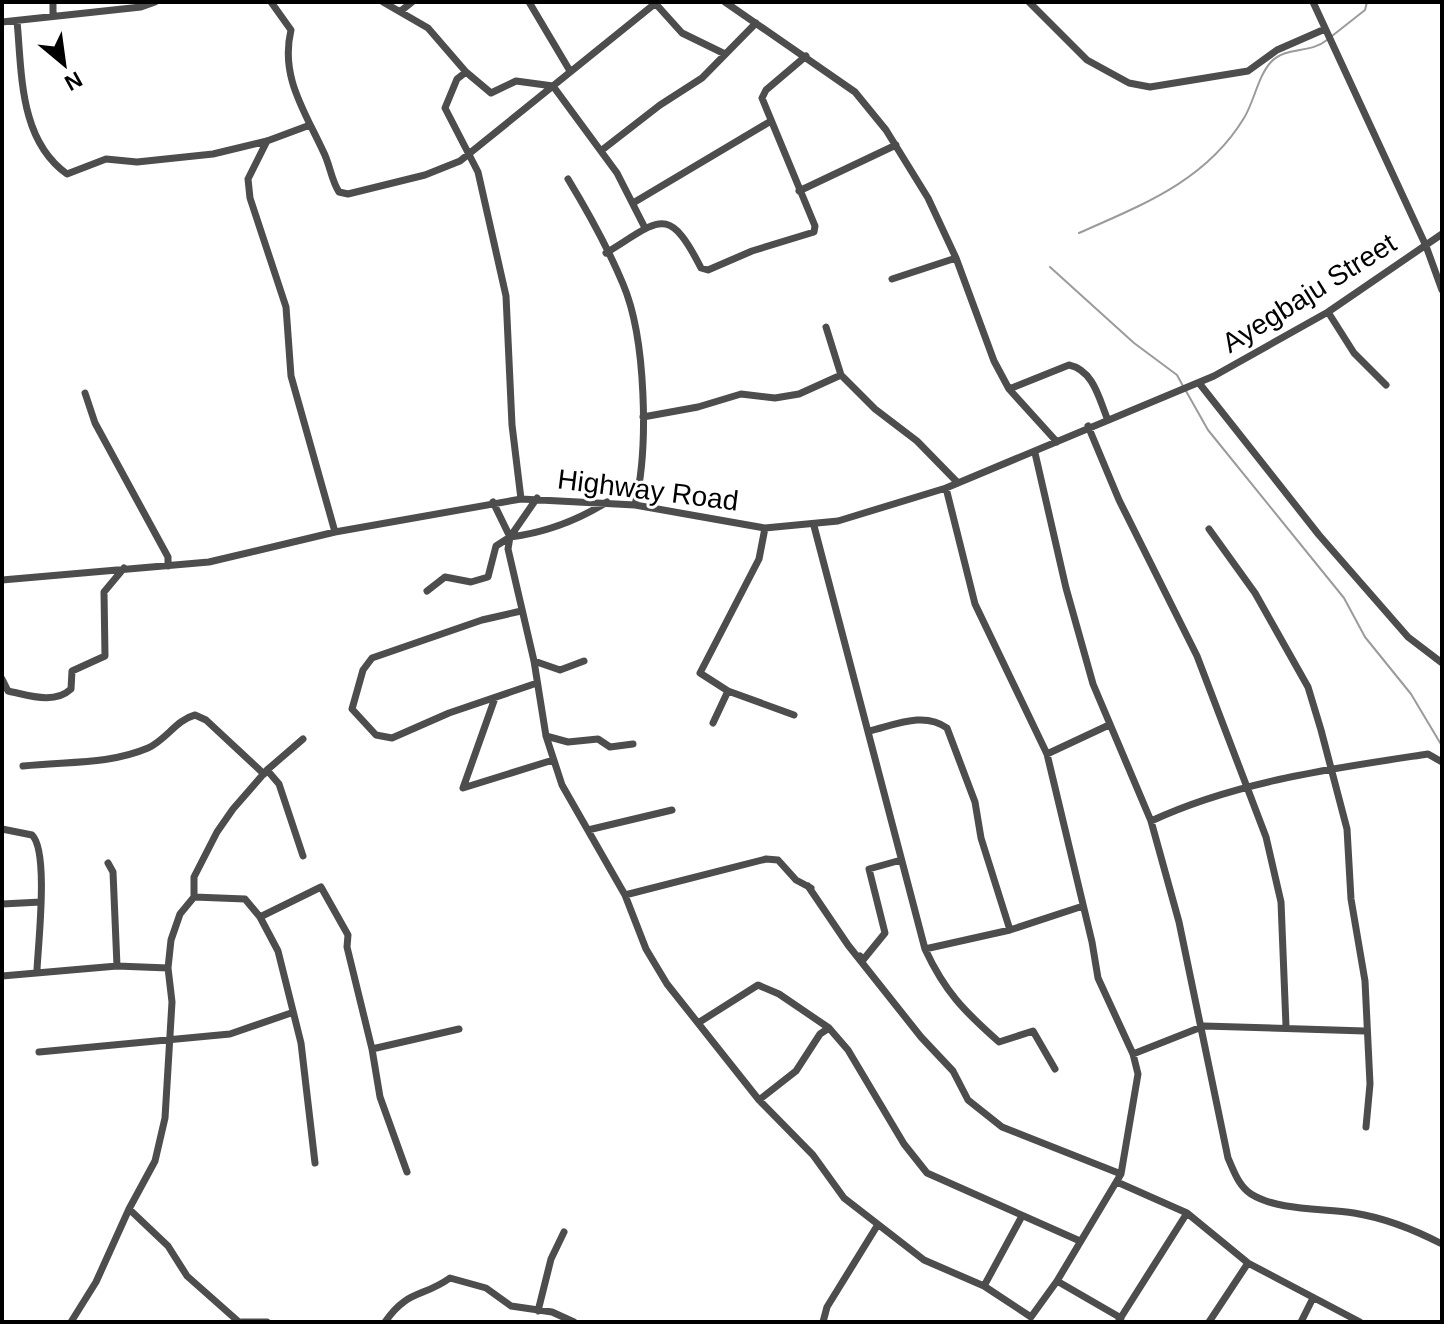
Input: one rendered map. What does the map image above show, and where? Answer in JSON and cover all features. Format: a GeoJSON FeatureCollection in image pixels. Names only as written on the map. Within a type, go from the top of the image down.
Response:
{"type":"FeatureCollection","features":[{"type":"Feature","properties":{"kind":"street"},"geometry":{"type":"LineString","coordinates":[[53,2],[53,14]]}},
{"type":"Feature","properties":{"kind":"street"},"geometry":{"type":"LineString","coordinates":[[2,22],[53,14],[100,12],[155,2]]}},
{"type":"Feature","properties":{"kind":"street"},"geometry":{"type":"LineString","coordinates":[[271,2],[291,30],[287,56],[292,87],[335,186],[339,192],[348,194],[425,175],[469,154],[656,3],[682,33],[723,53]]}},
{"type":"Feature","properties":{"kind":"street"},"geometry":{"type":"LineString","coordinates":[[383,2],[402,10],[428,28],[466,72],[491,93],[516,81],[553,86],[602,150],[645,228]]}},
{"type":"Feature","properties":{"kind":"street"},"geometry":{"type":"LineString","coordinates":[[402,10],[412,2]]}},
{"type":"Feature","properties":{"kind":"street"},"geometry":{"type":"LineString","coordinates":[[529,2],[570,71]]}},
{"type":"Feature","properties":{"kind":"street"},"geometry":{"type":"LineString","coordinates":[[725,2],[855,92],[896,145],[928,198],[956,258],[994,361],[1009,389],[1057,442]]}},
{"type":"Feature","properties":{"kind":"street"},"geometry":{"type":"LineString","coordinates":[[1029,2],[1087,60],[1129,83],[1150,87],[1248,71],[1277,50],[1325,30]]}},
{"type":"Feature","properties":{"kind":"street"},"geometry":{"type":"LineString","coordinates":[[1313,2],[1426,246],[1442,290]]}},
{"type":"Feature","properties":{"kind":"street"},"geometry":{"type":"LineString","coordinates":[[17,21],[28,117],[51,159],[67,174],[106,159],[137,162],[213,154],[267,141],[310,125]]}},
{"type":"Feature","properties":{"kind":"street"},"geometry":{"type":"LineString","coordinates":[[602,150],[660,105],[702,78],[723,53],[756,23]]}},
{"type":"Feature","properties":{"kind":"street"},"geometry":{"type":"LineString","coordinates":[[606,253],[645,228],[676,226],[701,268],[708,270],[752,251],[814,232],[815,226],[762,94],[806,56]]}},
{"type":"Feature","properties":{"kind":"street"},"geometry":{"type":"LineString","coordinates":[[466,72],[457,79],[445,108],[469,154],[483,191],[506,296],[512,425],[521,499]]}},
{"type":"Feature","properties":{"kind":"street"},"geometry":{"type":"LineString","coordinates":[[633,203],[771,121]]}},
{"type":"Feature","properties":{"kind":"street"},"geometry":{"type":"LineString","coordinates":[[267,141],[248,179],[250,198],[286,307],[291,376],[335,532]]}},
{"type":"Feature","properties":{"kind":"street"},"geometry":{"type":"LineString","coordinates":[[799,191],[896,145]]}},
{"type":"Feature","properties":{"kind":"street"},"geometry":{"type":"LineString","coordinates":[[568,179],[624,285],[635,334],[644,443],[635,505]]}},
{"type":"Feature","properties":{"kind":"street","name":"Ayegbaju Street"},"geometry":{"type":"LineString","coordinates":[[1174,391],[1198,383],[1328,312],[1442,234]]}},
{"type":"Feature","properties":{"kind":"street"},"geometry":{"type":"LineString","coordinates":[[892,279],[956,258]]}},
{"type":"Feature","properties":{"kind":"street"},"geometry":{"type":"LineString","coordinates":[[1328,312],[1354,353],[1386,385]]}},
{"type":"Feature","properties":{"kind":"street"},"geometry":{"type":"LineString","coordinates":[[826,327],[841,375],[875,409],[917,441],[958,483]]}},
{"type":"Feature","properties":{"kind":"street"},"geometry":{"type":"LineString","coordinates":[[1009,389],[1069,365],[1079,367],[1087,373],[1107,418]]}},
{"type":"Feature","properties":{"kind":"street"},"geometry":{"type":"LineString","coordinates":[[643,417],[698,407],[741,394],[775,398],[799,394],[841,375]]}},
{"type":"Feature","properties":{"kind":"street"},"geometry":{"type":"LineString","coordinates":[[1198,383],[1319,535],[1408,637],[1442,663]]}},
{"type":"Feature","properties":{"kind":"street","name":"Highway Road"},"geometry":{"type":"LineString","coordinates":[[2,580],[209,562],[335,532],[521,499],[635,505],[765,528],[814,526],[946,488],[1035,453],[1088,426],[1174,391]]}},
{"type":"Feature","properties":{"kind":"street"},"geometry":{"type":"LineString","coordinates":[[85,393],[95,423],[168,557],[168,566]]}},
{"type":"Feature","properties":{"kind":"street"},"geometry":{"type":"LineString","coordinates":[[1088,426],[1119,500],[1197,656],[1266,837],[1281,902],[1286,1026]]}},
{"type":"Feature","properties":{"kind":"street"},"geometry":{"type":"LineString","coordinates":[[1035,453],[1066,588],[1109,725],[1151,821],[1204,1026],[1228,1158],[1235,1174],[1250,1193],[1273,1202],[1359,1214],[1416,1231],[1442,1244]]}},
{"type":"Feature","properties":{"kind":"street"},"geometry":{"type":"LineString","coordinates":[[493,502],[510,537],[508,549],[534,661],[546,736],[562,785],[625,895],[646,949],[667,984],[759,1100],[813,1155],[844,1198],[924,1260],[984,1286],[1031,1317],[1057,1281],[1119,1178],[1138,1074],[1133,1054],[1098,978],[1047,754],[975,604],[946,488]]}},
{"type":"Feature","properties":{"kind":"street"},"geometry":{"type":"LineString","coordinates":[[427,591],[445,577],[471,582],[488,577],[496,546],[510,537],[537,498]]}},
{"type":"Feature","properties":{"kind":"street"},"geometry":{"type":"LineString","coordinates":[[510,537],[530,535],[589,513],[607,502]]}},
{"type":"Feature","properties":{"kind":"street"},"geometry":{"type":"LineString","coordinates":[[814,526],[925,949],[945,990],[971,1018],[999,1042],[1033,1031],[1055,1069]]}},
{"type":"Feature","properties":{"kind":"street"},"geometry":{"type":"LineString","coordinates":[[765,528],[759,559],[700,670],[701,675],[728,691],[794,715]]}},
{"type":"Feature","properties":{"kind":"street"},"geometry":{"type":"LineString","coordinates":[[1209,529],[1255,593],[1308,687],[1347,829],[1351,899],[1365,981],[1365,1031],[1370,1084],[1366,1127]]}},
{"type":"Feature","properties":{"kind":"street"},"geometry":{"type":"LineString","coordinates":[[2,679],[8,691],[54,699],[71,689],[72,671],[105,656],[104,592],[124,568]]}},
{"type":"Feature","properties":{"kind":"street"},"geometry":{"type":"LineString","coordinates":[[521,611],[482,620],[372,658],[363,670],[351,705],[383,739],[537,683]]}},
{"type":"Feature","properties":{"kind":"street"},"geometry":{"type":"LineString","coordinates":[[534,661],[558,670],[584,661]]}},
{"type":"Feature","properties":{"kind":"street"},"geometry":{"type":"LineString","coordinates":[[713,723],[728,691]]}},
{"type":"Feature","properties":{"kind":"street"},"geometry":{"type":"LineString","coordinates":[[495,698],[463,788],[553,760]]}},
{"type":"Feature","properties":{"kind":"street"},"geometry":{"type":"LineString","coordinates":[[23,766],[91,762],[129,755],[161,741],[195,715],[206,720],[279,784],[303,856]]}},
{"type":"Feature","properties":{"kind":"street"},"geometry":{"type":"LineString","coordinates":[[869,731],[917,719],[938,722],[947,728],[975,802],[981,838],[1010,930]]}},
{"type":"Feature","properties":{"kind":"street"},"geometry":{"type":"LineString","coordinates":[[1047,754],[1109,725]]}},
{"type":"Feature","properties":{"kind":"street"},"geometry":{"type":"LineString","coordinates":[[546,736],[568,742],[598,739],[610,747],[633,744]]}},
{"type":"Feature","properties":{"kind":"street"},"geometry":{"type":"LineString","coordinates":[[71,1322],[96,1282],[155,1161],[165,1118],[172,1002],[168,968],[171,940],[180,914],[194,897],[194,877],[217,832],[266,772],[303,739]]}},
{"type":"Feature","properties":{"kind":"street"},"geometry":{"type":"LineString","coordinates":[[1151,821],[1179,808],[1330,768],[1428,754],[1442,762]]}},
{"type":"Feature","properties":{"kind":"street"},"geometry":{"type":"LineString","coordinates":[[588,830],[672,810]]}},
{"type":"Feature","properties":{"kind":"street"},"geometry":{"type":"LineString","coordinates":[[2,829],[32,835],[37,840],[41,902],[37,970]]}},
{"type":"Feature","properties":{"kind":"street"},"geometry":{"type":"LineString","coordinates":[[625,895],[766,859],[778,860],[796,880],[813,889],[863,960],[885,933],[869,869],[901,860]]}},
{"type":"Feature","properties":{"kind":"street"},"geometry":{"type":"LineString","coordinates":[[108,863],[113,872],[117,966]]}},
{"type":"Feature","properties":{"kind":"street"},"geometry":{"type":"LineString","coordinates":[[808,886],[848,945],[921,1037],[953,1071],[968,1100],[1002,1127],[1119,1178],[1187,1213],[1248,1263],[1360,1322]]}},
{"type":"Feature","properties":{"kind":"street"},"geometry":{"type":"LineString","coordinates":[[260,917],[321,887],[348,935],[347,947],[372,1049],[380,1097],[407,1172]]}},
{"type":"Feature","properties":{"kind":"street"},"geometry":{"type":"LineString","coordinates":[[194,897],[245,899],[260,917],[278,951],[291,1013],[301,1043],[315,1163]]}},
{"type":"Feature","properties":{"kind":"street"},"geometry":{"type":"LineString","coordinates":[[2,904],[41,902]]}},
{"type":"Feature","properties":{"kind":"street"},"geometry":{"type":"LineString","coordinates":[[925,949],[1010,930],[1083,906]]}},
{"type":"Feature","properties":{"kind":"street"},"geometry":{"type":"LineString","coordinates":[[2,976],[37,970],[117,966],[168,968]]}},
{"type":"Feature","properties":{"kind":"street"},"geometry":{"type":"LineString","coordinates":[[698,1023],[758,985],[779,994],[829,1028],[848,1050],[904,1144],[927,1173],[1080,1241]]}},
{"type":"Feature","properties":{"kind":"street"},"geometry":{"type":"LineString","coordinates":[[39,1052],[230,1034],[291,1013]]}},
{"type":"Feature","properties":{"kind":"street"},"geometry":{"type":"LineString","coordinates":[[1133,1054],[1204,1026],[1286,1026],[1365,1031]]}},
{"type":"Feature","properties":{"kind":"street"},"geometry":{"type":"LineString","coordinates":[[759,1100],[796,1071],[820,1034],[829,1028]]}},
{"type":"Feature","properties":{"kind":"street"},"geometry":{"type":"LineString","coordinates":[[372,1049],[459,1029]]}},
{"type":"Feature","properties":{"kind":"street"},"geometry":{"type":"LineString","coordinates":[[129,1209],[168,1246],[187,1276],[240,1322],[267,1322]]}},
{"type":"Feature","properties":{"kind":"street"},"geometry":{"type":"LineString","coordinates":[[1057,1281],[1120,1320],[1187,1213]]}},
{"type":"Feature","properties":{"kind":"street"},"geometry":{"type":"LineString","coordinates":[[984,1286],[1022,1216]]}},
{"type":"Feature","properties":{"kind":"street"},"geometry":{"type":"LineString","coordinates":[[823,1322],[827,1307],[877,1226]]}},
{"type":"Feature","properties":{"kind":"street"},"geometry":{"type":"LineString","coordinates":[[538,1311],[551,1259],[564,1232]]}},
{"type":"Feature","properties":{"kind":"street"},"geometry":{"type":"LineString","coordinates":[[1209,1322],[1248,1263]]}},
{"type":"Feature","properties":{"kind":"street"},"geometry":{"type":"LineString","coordinates":[[385,1322],[408,1295],[438,1286],[450,1278],[486,1288],[511,1306],[552,1312],[574,1322]]}},
{"type":"Feature","properties":{"kind":"street"},"geometry":{"type":"LineString","coordinates":[[1301,1322],[1313,1298]]}},
{"type":"Feature","properties":{"kind":"waterway"},"geometry":{"type":"LineString","coordinates":[[1332,36],[1365,10],[1367,2]]}},
{"type":"Feature","properties":{"kind":"waterway"},"geometry":{"type":"LineString","coordinates":[[1079,233],[1149,201],[1192,175],[1229,140],[1244,118],[1271,62],[1284,54],[1327,40]]}},
{"type":"Feature","properties":{"kind":"waterway"},"geometry":{"type":"LineString","coordinates":[[1050,267],[1134,343],[1177,375],[1183,386]]}},
{"type":"Feature","properties":{"kind":"waterway"},"geometry":{"type":"LineString","coordinates":[[1186,391],[1208,430],[1344,598],[1365,637],[1411,694],[1442,746]]}}]}
